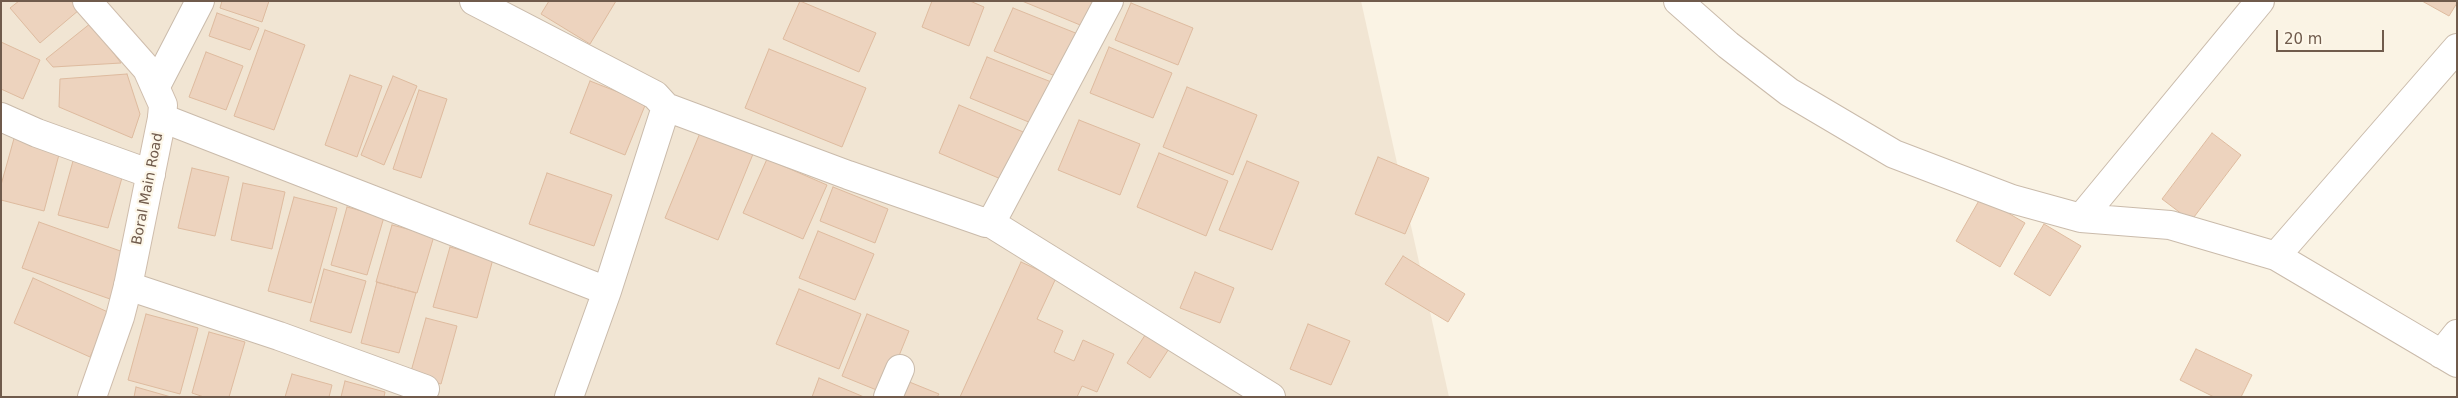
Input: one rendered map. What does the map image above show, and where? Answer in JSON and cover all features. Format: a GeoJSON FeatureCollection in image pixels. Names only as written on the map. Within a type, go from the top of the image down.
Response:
{"type":"FeatureCollection","features":[{"type":"Feature","properties":{"kind":"street","name":"Boral Main Road"},"geometry":{"type":"LineString","coordinates":[[87,1],[147,69],[156,86],[162,105],[162,118],[128,286],[120,317],[92,397]]}},
{"type":"Feature","properties":{"kind":"street"},"geometry":{"type":"LineString","coordinates":[[156,86],[200,1]]}},
{"type":"Feature","properties":{"kind":"street"},"geometry":{"type":"LineString","coordinates":[[474,1],[655,95],[666,107],[848,175],[982,222],[989,222],[1271,397]]}},
{"type":"Feature","properties":{"kind":"street"},"geometry":{"type":"LineString","coordinates":[[989,222],[998,210],[1109,1]]}},
{"type":"Feature","properties":{"kind":"street"},"geometry":{"type":"LineString","coordinates":[[1678,1],[1728,45],[1789,92],[1894,154],[2003,196],[2081,218],[2170,225],[2276,256],[2452,350]]}},
{"type":"Feature","properties":{"kind":"street"},"geometry":{"type":"LineString","coordinates":[[2081,218],[2260,1]]}},
{"type":"Feature","properties":{"kind":"street"},"geometry":{"type":"LineString","coordinates":[[2276,256],[2457,48]]}},
{"type":"Feature","properties":{"kind":"street"},"geometry":{"type":"LineString","coordinates":[[569,397],[607,291],[666,107]]}},
{"type":"Feature","properties":{"kind":"street"},"geometry":{"type":"LineString","coordinates":[[1,117],[37,133],[151,174]]}},
{"type":"Feature","properties":{"kind":"street"},"geometry":{"type":"LineString","coordinates":[[162,118],[607,291]]}},
{"type":"Feature","properties":{"kind":"street"},"geometry":{"type":"LineString","coordinates":[[128,286],[279,336],[425,389]]}},
{"type":"Feature","properties":{"kind":"street"},"geometry":{"type":"LineString","coordinates":[[888,397],[900,369]]}},
{"type":"Feature","properties":{"kind":"shaded area"},"geometry":{"type":"Polygon","coordinates":[[[1,1],[1361,1],[1449,397],[1,397],[1,1]]]}},
{"type":"Feature","properties":{"kind":"building"},"geometry":{"type":"Polygon","coordinates":[[[19,1],[71,1],[79,10],[40,43],[10,8],[19,1]]]}},
{"type":"Feature","properties":{"kind":"building"},"geometry":{"type":"Polygon","coordinates":[[[222,1],[269,1],[262,22],[220,8],[222,1]]]}},
{"type":"Feature","properties":{"kind":"building"},"geometry":{"type":"Polygon","coordinates":[[[549,1],[616,1],[590,44],[541,14],[549,1]]]}},
{"type":"Feature","properties":{"kind":"building"},"geometry":{"type":"Polygon","coordinates":[[[800,1],[876,33],[859,72],[783,39],[800,1]]]}},
{"type":"Feature","properties":{"kind":"building"},"geometry":{"type":"Polygon","coordinates":[[[932,1],[970,1],[984,7],[969,46],[922,27],[932,1]]]}},
{"type":"Feature","properties":{"kind":"building"},"geometry":{"type":"Polygon","coordinates":[[[1022,1],[1095,1],[1085,27],[1022,1]]]}},
{"type":"Feature","properties":{"kind":"building"},"geometry":{"type":"Polygon","coordinates":[[[2422,1],[2457,1],[2457,3],[2449,16],[2422,1]]]}},
{"type":"Feature","properties":{"kind":"building"},"geometry":{"type":"Polygon","coordinates":[[[1131,3],[1193,28],[1178,65],[1115,40],[1131,3]]]}},
{"type":"Feature","properties":{"kind":"building"},"geometry":{"type":"Polygon","coordinates":[[[1013,8],[1078,34],[1060,78],[994,51],[1013,8]]]}},
{"type":"Feature","properties":{"kind":"building"},"geometry":{"type":"Polygon","coordinates":[[[217,13],[259,28],[250,50],[209,36],[217,13]]]}},
{"type":"Feature","properties":{"kind":"building"},"geometry":{"type":"Polygon","coordinates":[[[91,23],[121,63],[53,67],[46,59],[91,23]]]}},
{"type":"Feature","properties":{"kind":"building"},"geometry":{"type":"Polygon","coordinates":[[[265,30],[305,45],[274,130],[234,116],[265,30]]]}},
{"type":"Feature","properties":{"kind":"building"},"geometry":{"type":"Polygon","coordinates":[[[1,42],[40,60],[23,99],[1,89],[1,42]]]}},
{"type":"Feature","properties":{"kind":"building"},"geometry":{"type":"Polygon","coordinates":[[[1109,47],[1172,73],[1153,118],[1090,93],[1109,47]]]}},
{"type":"Feature","properties":{"kind":"building"},"geometry":{"type":"Polygon","coordinates":[[[769,49],[866,88],[842,147],[745,108],[769,49]]]}},
{"type":"Feature","properties":{"kind":"building"},"geometry":{"type":"Polygon","coordinates":[[[206,52],[243,66],[226,110],[189,97],[206,52]]]}},
{"type":"Feature","properties":{"kind":"building"},"geometry":{"type":"Polygon","coordinates":[[[987,57],[1054,83],[1036,125],[970,98],[987,57]]]}},
{"type":"Feature","properties":{"kind":"building"},"geometry":{"type":"Polygon","coordinates":[[[127,74],[140,114],[132,138],[59,107],[60,79],[127,74]]]}},
{"type":"Feature","properties":{"kind":"building"},"geometry":{"type":"Polygon","coordinates":[[[350,75],[382,86],[357,157],[325,145],[350,75]]]}},
{"type":"Feature","properties":{"kind":"building"},"geometry":{"type":"Polygon","coordinates":[[[393,76],[417,86],[384,165],[361,155],[393,76]]]}},
{"type":"Feature","properties":{"kind":"building"},"geometry":{"type":"Polygon","coordinates":[[[590,81],[646,103],[625,155],[570,133],[590,81]]]}},
{"type":"Feature","properties":{"kind":"building"},"geometry":{"type":"Polygon","coordinates":[[[1187,87],[1257,115],[1233,175],[1163,147],[1187,87]]]}},
{"type":"Feature","properties":{"kind":"building"},"geometry":{"type":"Polygon","coordinates":[[[419,90],[447,99],[421,178],[393,169],[419,90]]]}},
{"type":"Feature","properties":{"kind":"building"},"geometry":{"type":"Polygon","coordinates":[[[959,105],[1028,134],[1008,182],[939,153],[959,105]]]}},
{"type":"Feature","properties":{"kind":"building"},"geometry":{"type":"Polygon","coordinates":[[[1079,120],[1140,144],[1120,195],[1058,170],[1079,120]]]}},
{"type":"Feature","properties":{"kind":"building"},"geometry":{"type":"Polygon","coordinates":[[[700,133],[753,154],[718,240],[665,218],[700,133]]]}},
{"type":"Feature","properties":{"kind":"building"},"geometry":{"type":"Polygon","coordinates":[[[2212,133],[2241,155],[2191,221],[2162,199],[2212,133]]]}},
{"type":"Feature","properties":{"kind":"building"},"geometry":{"type":"Polygon","coordinates":[[[15,135],[61,147],[44,211],[1,200],[1,185],[15,135]]]}},
{"type":"Feature","properties":{"kind":"building"},"geometry":{"type":"Polygon","coordinates":[[[1159,153],[1228,181],[1206,236],[1137,207],[1159,153]]]}},
{"type":"Feature","properties":{"kind":"building"},"geometry":{"type":"Polygon","coordinates":[[[1378,157],[1429,178],[1405,234],[1355,214],[1378,157]]]}},
{"type":"Feature","properties":{"kind":"building"},"geometry":{"type":"Polygon","coordinates":[[[767,159],[827,185],[803,239],[743,213],[767,159]]]}},
{"type":"Feature","properties":{"kind":"building"},"geometry":{"type":"Polygon","coordinates":[[[73,161],[123,174],[108,228],[58,215],[73,161]]]}},
{"type":"Feature","properties":{"kind":"building"},"geometry":{"type":"Polygon","coordinates":[[[1247,161],[1299,182],[1272,250],[1219,230],[1247,161]]]}},
{"type":"Feature","properties":{"kind":"building"},"geometry":{"type":"Polygon","coordinates":[[[192,168],[229,177],[215,236],[178,228],[192,168]]]}},
{"type":"Feature","properties":{"kind":"building"},"geometry":{"type":"Polygon","coordinates":[[[547,173],[612,195],[594,246],[529,224],[547,173]]]}},
{"type":"Feature","properties":{"kind":"building"},"geometry":{"type":"Polygon","coordinates":[[[243,183],[285,192],[272,249],[231,240],[243,183]]]}},
{"type":"Feature","properties":{"kind":"building"},"geometry":{"type":"Polygon","coordinates":[[[833,187],[888,209],[875,243],[820,221],[833,187]]]}},
{"type":"Feature","properties":{"kind":"building"},"geometry":{"type":"Polygon","coordinates":[[[294,197],[337,208],[311,303],[268,291],[294,197]]]}},
{"type":"Feature","properties":{"kind":"building"},"geometry":{"type":"Polygon","coordinates":[[[1981,197],[2025,223],[2000,267],[1956,241],[1981,197]]]}},
{"type":"Feature","properties":{"kind":"building"},"geometry":{"type":"Polygon","coordinates":[[[347,207],[384,217],[367,275],[331,265],[347,207]]]}},
{"type":"Feature","properties":{"kind":"building"},"geometry":{"type":"Polygon","coordinates":[[[39,222],[126,253],[110,299],[22,268],[39,222]]]}},
{"type":"Feature","properties":{"kind":"building"},"geometry":{"type":"Polygon","coordinates":[[[2044,224],[2081,246],[2050,296],[2014,274],[2044,224]]]}},
{"type":"Feature","properties":{"kind":"building"},"geometry":{"type":"Polygon","coordinates":[[[392,225],[434,236],[417,293],[376,282],[392,225]]]}},
{"type":"Feature","properties":{"kind":"building"},"geometry":{"type":"Polygon","coordinates":[[[818,231],[874,254],[855,300],[799,278],[818,231]]]}},
{"type":"Feature","properties":{"kind":"building"},"geometry":{"type":"Polygon","coordinates":[[[450,247],[493,259],[477,318],[433,307],[450,247]]]}},
{"type":"Feature","properties":{"kind":"building"},"geometry":{"type":"Polygon","coordinates":[[[1403,256],[1465,294],[1448,322],[1385,284],[1403,256]]]}},
{"type":"Feature","properties":{"kind":"building"},"geometry":{"type":"Polygon","coordinates":[[[1021,262],[1056,278],[1037,319],[1063,331],[1054,352],[1074,361],[1083,340],[1114,354],[1097,392],[1082,386],[1077,397],[960,397],[1021,262]]]}},
{"type":"Feature","properties":{"kind":"building"},"geometry":{"type":"Polygon","coordinates":[[[324,269],[366,281],[351,333],[310,321],[324,269]]]}},
{"type":"Feature","properties":{"kind":"building"},"geometry":{"type":"Polygon","coordinates":[[[1195,272],[1234,288],[1220,323],[1180,308],[1195,272]]]}},
{"type":"Feature","properties":{"kind":"building"},"geometry":{"type":"Polygon","coordinates":[[[33,278],[110,313],[90,357],[14,323],[33,278]]]}},
{"type":"Feature","properties":{"kind":"building"},"geometry":{"type":"Polygon","coordinates":[[[377,282],[416,293],[399,353],[361,343],[377,282]]]}},
{"type":"Feature","properties":{"kind":"building"},"geometry":{"type":"Polygon","coordinates":[[[799,289],[861,314],[839,369],[776,344],[799,289]]]}},
{"type":"Feature","properties":{"kind":"building"},"geometry":{"type":"Polygon","coordinates":[[[146,314],[198,328],[180,394],[128,380],[146,314]]]}},
{"type":"Feature","properties":{"kind":"building"},"geometry":{"type":"Polygon","coordinates":[[[867,314],[909,331],[884,393],[842,376],[867,314]]]}},
{"type":"Feature","properties":{"kind":"building"},"geometry":{"type":"Polygon","coordinates":[[[426,318],[457,326],[441,384],[410,375],[426,318]]]}},
{"type":"Feature","properties":{"kind":"building"},"geometry":{"type":"Polygon","coordinates":[[[1308,324],[1350,341],[1331,385],[1290,369],[1308,324]]]}},
{"type":"Feature","properties":{"kind":"building"},"geometry":{"type":"Polygon","coordinates":[[[1151,326],[1174,341],[1150,378],[1127,363],[1151,326]]]}},
{"type":"Feature","properties":{"kind":"building"},"geometry":{"type":"Polygon","coordinates":[[[209,332],[245,342],[229,397],[204,397],[192,393],[209,332]]]}},
{"type":"Feature","properties":{"kind":"building"},"geometry":{"type":"Polygon","coordinates":[[[2196,349],[2252,375],[2241,397],[2214,397],[2180,380],[2196,349]]]}},
{"type":"Feature","properties":{"kind":"building"},"geometry":{"type":"Polygon","coordinates":[[[292,374],[332,385],[329,397],[285,397],[292,374]]]}},
{"type":"Feature","properties":{"kind":"building"},"geometry":{"type":"Polygon","coordinates":[[[819,378],[864,397],[812,397],[819,378]]]}},
{"type":"Feature","properties":{"kind":"building"},"geometry":{"type":"Polygon","coordinates":[[[902,379],[939,394],[937,397],[895,397],[902,379]]]}},
{"type":"Feature","properties":{"kind":"building"},"geometry":{"type":"Polygon","coordinates":[[[345,381],[385,392],[384,397],[341,397],[345,381]]]}},
{"type":"Feature","properties":{"kind":"building"},"geometry":{"type":"Polygon","coordinates":[[[136,387],[171,397],[134,397],[136,387]]]}}]}
